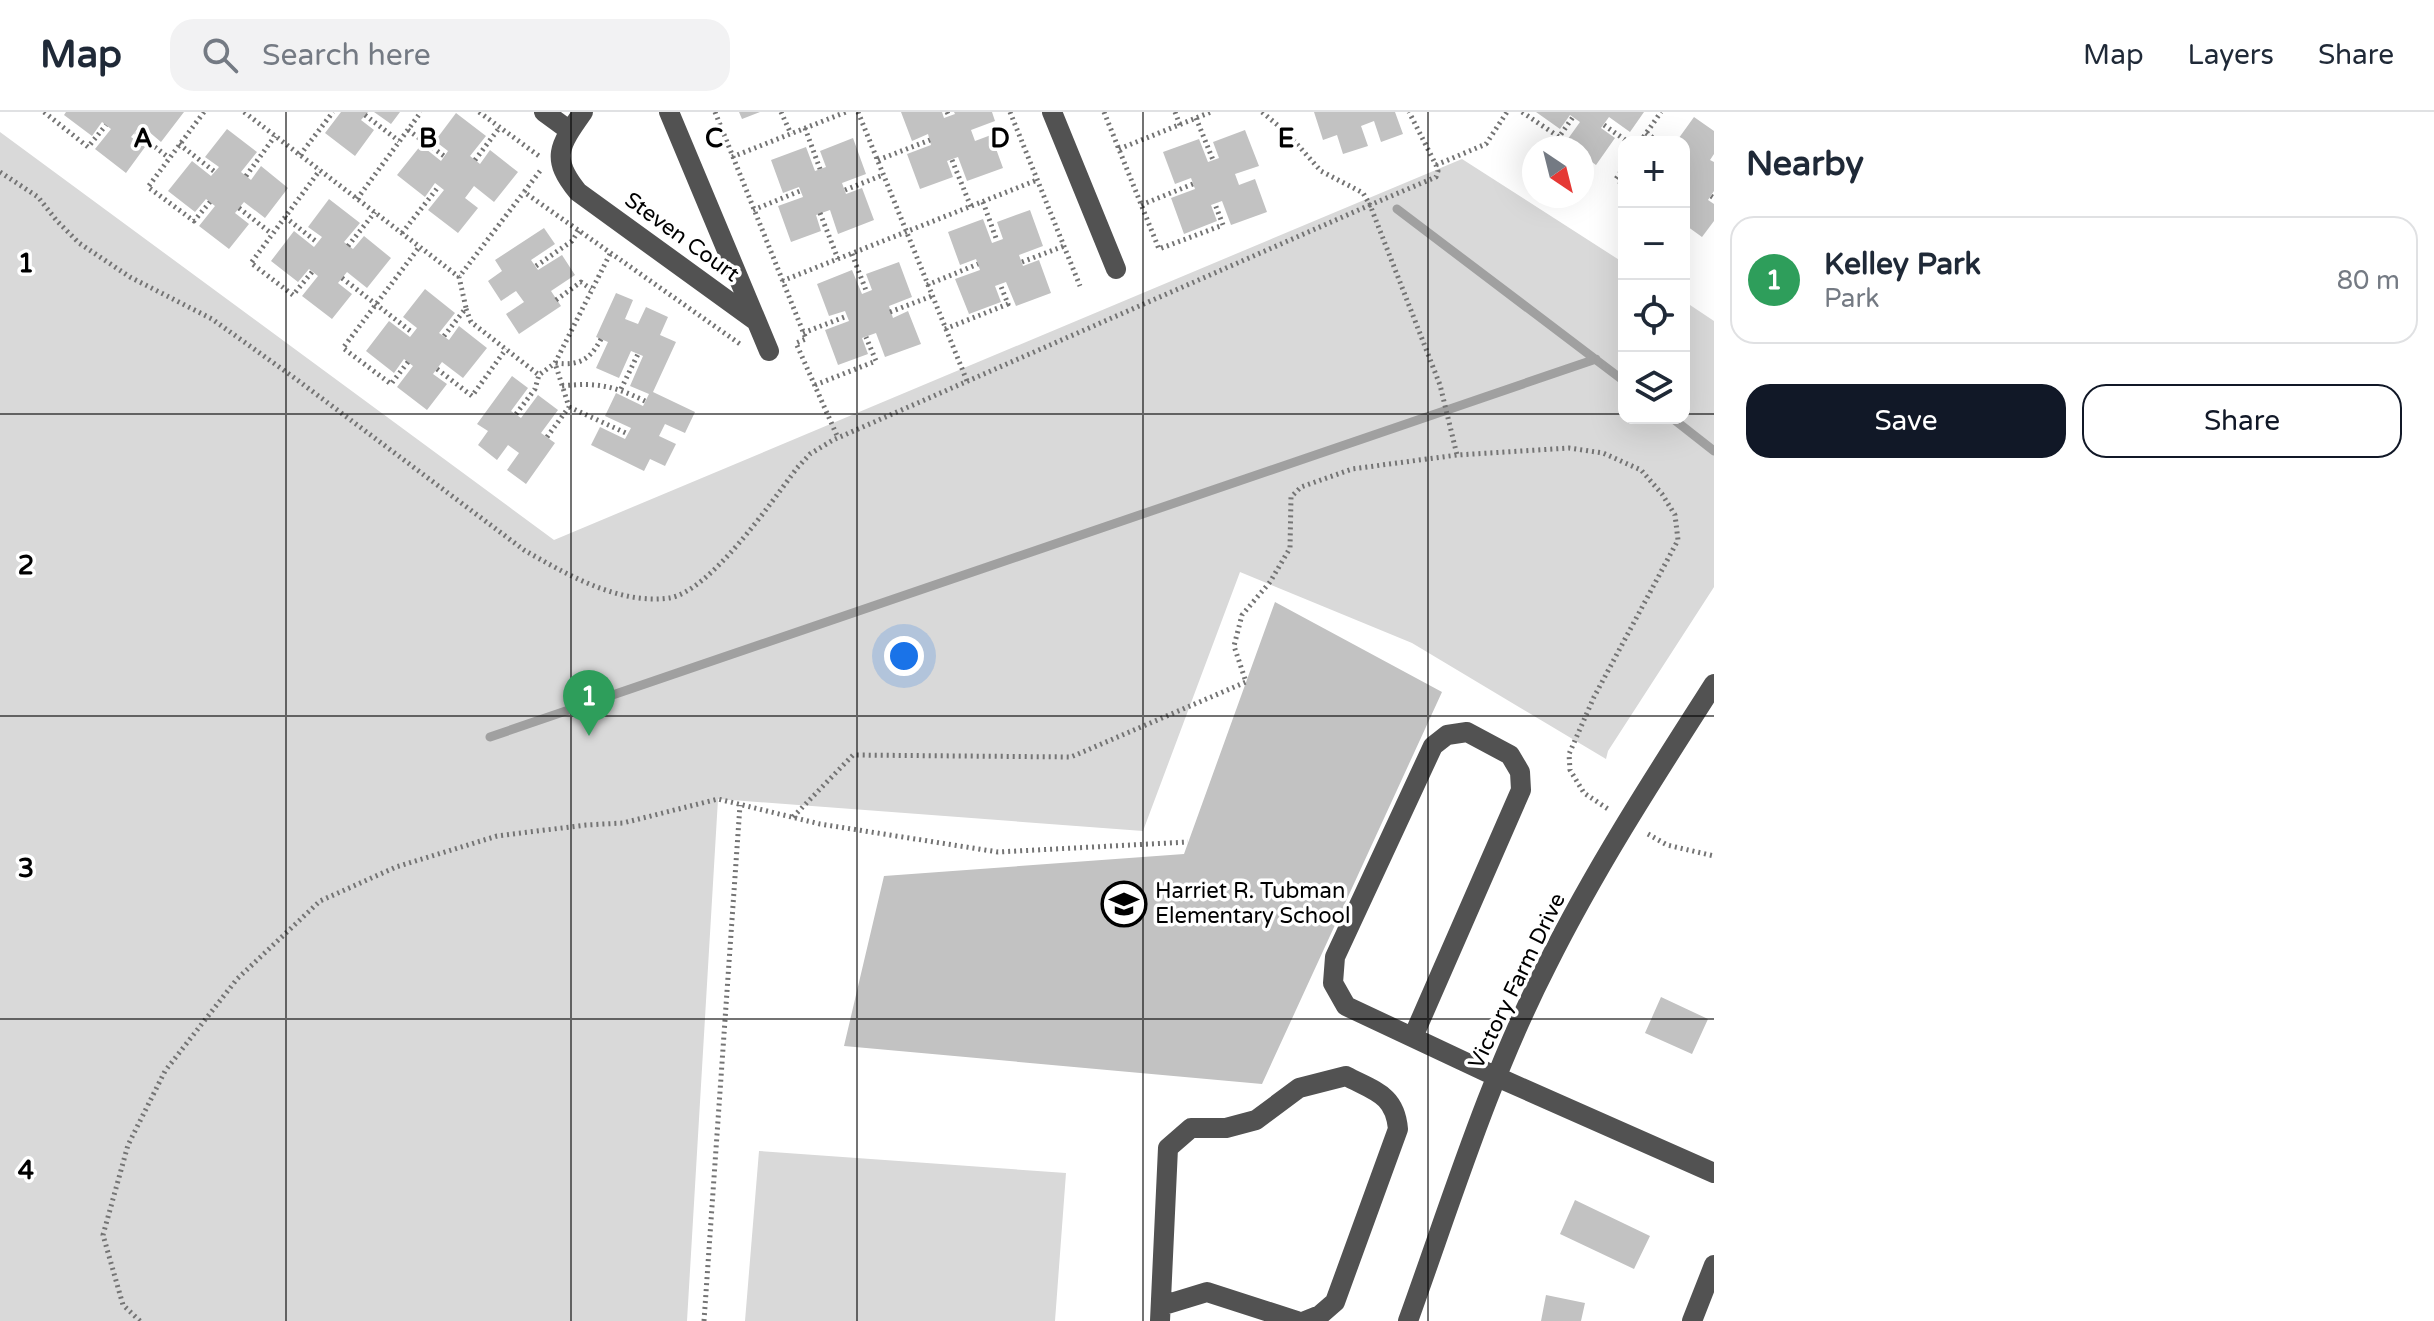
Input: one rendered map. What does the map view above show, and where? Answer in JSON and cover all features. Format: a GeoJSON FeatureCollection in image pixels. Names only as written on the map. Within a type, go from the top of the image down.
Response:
{"type":"FeatureCollection","features":[{"type":"Feature","properties":{"kind":"street"},"geometry":{"type":"LineString","coordinates":[[544,112],[570,131],[583,112]]}},
{"type":"Feature","properties":{"kind":"street","name":"Steven Court"},"geometry":{"type":"LineString","coordinates":[[669,112],[756,321]]}},
{"type":"Feature","properties":{"kind":"street"},"geometry":{"type":"LineString","coordinates":[[1052,112],[1116,269]]}},
{"type":"Feature","properties":{"kind":"street","name":"Steven Court"},"geometry":{"type":"LineString","coordinates":[[570,131],[560,158],[563,173],[578,192],[756,321],[779,348]]}},
{"type":"Feature","properties":{"kind":"street","name":"Victory Farm Drive"},"geometry":{"type":"LineString","coordinates":[[1408,1321],[1497,1077],[1546,966],[1615,840],[1714,684]]}},
{"type":"Feature","properties":{"kind":"street"},"geometry":{"type":"LineString","coordinates":[[1413,1037],[1521,790],[1520,772],[1510,755],[1467,732],[1447,735],[1433,746],[1335,957],[1333,983],[1346,1006],[1497,1077],[1714,1173]]}},
{"type":"Feature","properties":{"kind":"street"},"geometry":{"type":"LineString","coordinates":[[1297,1321],[1207,1292],[1160,1314],[1168,1148],[1191,1128],[1226,1128],[1256,1120],[1299,1088],[1346,1076],[1388,1099],[1396,1112],[1398,1129],[1335,1302],[1320,1315],[1305,1321]]}},
{"type":"Feature","properties":{"kind":"street"},"geometry":{"type":"LineString","coordinates":[[1692,1321],[1714,1265]]}},
{"type":"Feature","properties":{"kind":"path"},"geometry":{"type":"LineString","coordinates":[[44,112],[88,147],[106,125]]}},
{"type":"Feature","properties":{"kind":"path"},"geometry":{"type":"LineString","coordinates":[[204,112],[148,187],[194,221],[210,202]]}},
{"type":"Feature","properties":{"kind":"path"},"geometry":{"type":"LineString","coordinates":[[244,112],[459,277],[471,322],[539,375]]}},
{"type":"Feature","properties":{"kind":"path"},"geometry":{"type":"LineString","coordinates":[[253,119],[258,112]]}},
{"type":"Feature","properties":{"kind":"path"},"geometry":{"type":"LineString","coordinates":[[300,155],[333,112]]}},
{"type":"Feature","properties":{"kind":"path"},"geometry":{"type":"LineString","coordinates":[[357,199],[421,112]]}},
{"type":"Feature","properties":{"kind":"path"},"geometry":{"type":"LineString","coordinates":[[459,277],[545,165],[541,157],[479,112]]}},
{"type":"Feature","properties":{"kind":"path"},"geometry":{"type":"LineString","coordinates":[[715,112],[806,339],[779,348]]}},
{"type":"Feature","properties":{"kind":"path"},"geometry":{"type":"LineString","coordinates":[[781,112],[791,134]]}},
{"type":"Feature","properties":{"kind":"path"},"geometry":{"type":"LineString","coordinates":[[732,157],[846,112]]}},
{"type":"Feature","properties":{"kind":"path"},"geometry":{"type":"LineString","coordinates":[[858,112],[967,381]]}},
{"type":"Feature","properties":{"kind":"path"},"geometry":{"type":"LineString","coordinates":[[1010,112],[1080,286]]}},
{"type":"Feature","properties":{"kind":"path"},"geometry":{"type":"LineString","coordinates":[[1104,112],[1159,249],[1223,225],[1215,204]]}},
{"type":"Feature","properties":{"kind":"path"},"geometry":{"type":"LineString","coordinates":[[1175,112],[1180,125]]}},
{"type":"Feature","properties":{"kind":"path"},"geometry":{"type":"LineString","coordinates":[[1119,149],[1211,112]]}},
{"type":"Feature","properties":{"kind":"path"},"geometry":{"type":"LineString","coordinates":[[1262,112],[1287,133],[1321,171],[1363,193],[1370,205],[1442,393],[1457,455]]}},
{"type":"Feature","properties":{"kind":"path"},"geometry":{"type":"LineString","coordinates":[[0,172],[38,197],[79,243],[130,277],[212,319],[524,550],[561,571],[600,587],[641,598],[671,598],[688,592],[719,566],[804,461],[838,438],[1436,177],[1436,165],[1409,112]]}},
{"type":"Feature","properties":{"kind":"path"},"geometry":{"type":"LineString","coordinates":[[1436,165],[1486,144],[1507,112]]}},
{"type":"Feature","properties":{"kind":"path"},"geometry":{"type":"LineString","coordinates":[[1522,112],[1559,137],[1573,117]]}},
{"type":"Feature","properties":{"kind":"path"},"geometry":{"type":"LineString","coordinates":[[1644,136],[1661,112]]}},
{"type":"Feature","properties":{"kind":"path"},"geometry":{"type":"LineString","coordinates":[[365,115],[399,141]]}},
{"type":"Feature","properties":{"kind":"path"},"geometry":{"type":"LineString","coordinates":[[1196,118],[1213,160]]}},
{"type":"Feature","properties":{"kind":"path"},"geometry":{"type":"LineString","coordinates":[[1604,125],[1620,136]]}},
{"type":"Feature","properties":{"kind":"path"},"geometry":{"type":"LineString","coordinates":[[475,160],[500,127]]}},
{"type":"Feature","properties":{"kind":"path"},"geometry":{"type":"LineString","coordinates":[[805,128],[820,169]]}},
{"type":"Feature","properties":{"kind":"path"},"geometry":{"type":"LineString","coordinates":[[408,130],[444,156]]}},
{"type":"Feature","properties":{"kind":"path"},"geometry":{"type":"LineString","coordinates":[[136,132],[170,158]]}},
{"type":"Feature","properties":{"kind":"path"},"geometry":{"type":"LineString","coordinates":[[1646,133],[1650,136]]}},
{"type":"Feature","properties":{"kind":"path"},"geometry":{"type":"LineString","coordinates":[[246,176],[275,136]]}},
{"type":"Feature","properties":{"kind":"path"},"geometry":{"type":"LineString","coordinates":[[878,160],[930,140]]}},
{"type":"Feature","properties":{"kind":"path"},"geometry":{"type":"LineString","coordinates":[[179,144],[215,172]]}},
{"type":"Feature","properties":{"kind":"path"},"geometry":{"type":"LineString","coordinates":[[952,160],[971,207]]}},
{"type":"Feature","properties":{"kind":"path"},"geometry":{"type":"LineString","coordinates":[[312,272],[293,295],[251,263],[320,170]]}},
{"type":"Feature","properties":{"kind":"path"},"geometry":{"type":"LineString","coordinates":[[845,190],[883,175]]}},
{"type":"Feature","properties":{"kind":"path"},"geometry":{"type":"LineString","coordinates":[[782,281],[1037,180]]}},
{"type":"Feature","properties":{"kind":"path"},"geometry":{"type":"LineString","coordinates":[[1141,205],[1193,184]]}},
{"type":"Feature","properties":{"kind":"path"},"geometry":{"type":"LineString","coordinates":[[402,233],[439,186]]}},
{"type":"Feature","properties":{"kind":"path"},"geometry":{"type":"LineString","coordinates":[[753,210],[800,191]]}},
{"type":"Feature","properties":{"kind":"path"},"geometry":{"type":"LineString","coordinates":[[524,192],[740,344],[746,358]]}},
{"type":"Feature","properties":{"kind":"path"},"geometry":{"type":"LineString","coordinates":[[983,202],[997,241]]}},
{"type":"Feature","properties":{"kind":"path"},"geometry":{"type":"LineString","coordinates":[[239,208],[272,234]]}},
{"type":"Feature","properties":{"kind":"path"},"geometry":{"type":"LineString","coordinates":[[348,246],[375,212]]}},
{"type":"Feature","properties":{"kind":"path"},"geometry":{"type":"LineString","coordinates":[[820,213],[838,259]]}},
{"type":"Feature","properties":{"kind":"path"},"geometry":{"type":"LineString","coordinates":[[285,217],[318,243]]}},
{"type":"Feature","properties":{"kind":"path"},"geometry":{"type":"LineString","coordinates":[[536,266],[572,241],[579,230]]}},
{"type":"Feature","properties":{"kind":"path"},"geometry":{"type":"LineString","coordinates":[[408,362],[391,384],[343,348],[420,246]]}},
{"type":"Feature","properties":{"kind":"path"},"geometry":{"type":"LineString","coordinates":[[1022,262],[1064,246]]}},
{"type":"Feature","properties":{"kind":"path"},"geometry":{"type":"LineString","coordinates":[[516,414],[535,389],[539,375],[555,363],[611,252]]}},
{"type":"Feature","properties":{"kind":"path"},"geometry":{"type":"LineString","coordinates":[[852,254],[867,293]]}},
{"type":"Feature","properties":{"kind":"path"},"geometry":{"type":"LineString","coordinates":[[927,285],[978,264]]}},
{"type":"Feature","properties":{"kind":"path"},"geometry":{"type":"LineString","coordinates":[[342,278],[413,333]]}},
{"type":"Feature","properties":{"kind":"path"},"geometry":{"type":"LineString","coordinates":[[556,300],[581,282],[591,289]]}},
{"type":"Feature","properties":{"kind":"path"},"geometry":{"type":"LineString","coordinates":[[945,329],[1008,304],[1000,284]]}},
{"type":"Feature","properties":{"kind":"path"},"geometry":{"type":"LineString","coordinates":[[890,312],[932,296]]}},
{"type":"Feature","properties":{"kind":"path"},"geometry":{"type":"LineString","coordinates":[[444,336],[466,308]]}},
{"type":"Feature","properties":{"kind":"path"},"geometry":{"type":"LineString","coordinates":[[803,333],[847,316]]}},
{"type":"Feature","properties":{"kind":"path"},"geometry":{"type":"LineString","coordinates":[[815,385],[876,361],[866,337]]}},
{"type":"Feature","properties":{"kind":"path"},"geometry":{"type":"LineString","coordinates":[[555,363],[571,365],[584,361],[592,355],[601,339]]}},
{"type":"Feature","properties":{"kind":"path"},"geometry":{"type":"LineString","coordinates":[[796,343],[838,438]]}},
{"type":"Feature","properties":{"kind":"path"},"geometry":{"type":"LineString","coordinates":[[437,369],[472,396],[506,349]]}},
{"type":"Feature","properties":{"kind":"path"},"geometry":{"type":"LineString","coordinates":[[621,389],[638,354]]}},
{"type":"Feature","properties":{"kind":"path"},"geometry":{"type":"LineString","coordinates":[[555,363],[569,407],[628,434]]}},
{"type":"Feature","properties":{"kind":"path"},"geometry":{"type":"LineString","coordinates":[[562,386],[591,383],[621,389],[645,401]]}},
{"type":"Feature","properties":{"kind":"path"},"geometry":{"type":"LineString","coordinates":[[547,437],[569,407]]}},
{"type":"Feature","properties":{"kind":"path"},"geometry":{"type":"LineString","coordinates":[[793,817],[853,755],[1071,757],[1246,682],[1234,646],[1242,615],[1270,582],[1290,548],[1291,497],[1301,487],[1352,469],[1457,455],[1569,448],[1603,453],[1641,470],[1675,515],[1678,540],[1594,697],[1569,754],[1570,770],[1584,793],[1610,810]]}},
{"type":"Feature","properties":{"kind":"path"},"geometry":{"type":"LineString","coordinates":[[140,1321],[123,1305],[103,1235],[128,1145],[165,1071],[228,990],[320,901],[396,867],[497,836],[623,823],[718,799],[793,817],[998,852],[1188,842]]}},
{"type":"Feature","properties":{"kind":"path"},"geometry":{"type":"LineString","coordinates":[[704,1321],[740,805]]}},
{"type":"Feature","properties":{"kind":"path"},"geometry":{"type":"LineString","coordinates":[[1648,834],[1667,845],[1714,856]]}},
{"type":"Feature","properties":{"kind":"shaded area"},"geometry":{"type":"Polygon","coordinates":[[[0,132],[554,540],[1462,159],[1522,198],[1522,208],[1538,208],[1618,259],[1618,424],[1690,424],[1690,305],[1714,321],[1714,587],[1608,751],[1606,759],[1412,643],[1240,572],[1143,831],[718,799],[687,1321],[0,1321],[0,132]]]}},
{"type":"Feature","properties":{"kind":"shaded area"},"geometry":{"type":"Polygon","coordinates":[[[759,1151],[1066,1173],[1055,1321],[745,1321],[759,1151]]]}},
{"type":"Feature","properties":{"kind":"building"},"geometry":{"type":"Polygon","coordinates":[[[66,112],[184,112],[161,142],[141,125],[131,137],[145,147],[126,173],[95,149],[111,129],[102,122],[92,136],[64,115],[66,112]]]}},
{"type":"Feature","properties":{"kind":"building"},"geometry":{"type":"Polygon","coordinates":[[[341,112],[368,112],[361,120],[374,130],[355,156],[325,133],[341,112]]]}},
{"type":"Feature","properties":{"kind":"building"},"geometry":{"type":"Polygon","coordinates":[[[374,112],[400,112],[391,124],[374,112]]]}},
{"type":"Feature","properties":{"kind":"building"},"geometry":{"type":"Polygon","coordinates":[[[739,112],[760,112],[742,119],[739,112]]]}},
{"type":"Feature","properties":{"kind":"building"},"geometry":{"type":"Polygon","coordinates":[[[901,112],[942,112],[944,118],[954,112],[992,112],[995,121],[971,130],[975,141],[991,135],[1003,168],[967,181],[958,157],[947,161],[953,177],[920,189],[907,154],[931,145],[928,134],[912,141],[901,112]]]}},
{"type":"Feature","properties":{"kind":"building"},"geometry":{"type":"Polygon","coordinates":[[[1314,112],[1395,112],[1403,134],[1381,142],[1374,121],[1361,126],[1368,146],[1343,154],[1337,135],[1323,140],[1314,112]]]}},
{"type":"Feature","properties":{"kind":"building"},"geometry":{"type":"Polygon","coordinates":[[[1536,112],[1644,112],[1630,132],[1609,117],[1601,128],[1615,138],[1596,165],[1594,136],[1570,136],[1580,122],[1570,115],[1560,129],[1536,112]]]}},
{"type":"Feature","properties":{"kind":"building"},"geometry":{"type":"Polygon","coordinates":[[[456,113],[486,136],[470,156],[480,164],[490,150],[518,172],[494,202],[474,186],[465,198],[478,208],[458,233],[428,210],[444,190],[435,183],[425,197],[397,175],[421,145],[441,161],[448,151],[435,141],[456,113]]]}},
{"type":"Feature","properties":{"kind":"building"},"geometry":{"type":"Polygon","coordinates":[[[1694,117],[1714,131],[1714,154],[1710,160],[1714,162],[1714,191],[1708,200],[1714,204],[1714,221],[1702,237],[1690,228],[1690,136],[1680,136],[1694,117]]]}},
{"type":"Feature","properties":{"kind":"building"},"geometry":{"type":"Polygon","coordinates":[[[227,129],[257,152],[241,172],[251,180],[261,166],[288,188],[265,218],[244,202],[235,213],[249,224],[229,249],[199,226],[215,206],[206,199],[195,212],[168,191],[192,161],[211,176],[219,167],[205,157],[227,129]]]}},
{"type":"Feature","properties":{"kind":"building"},"geometry":{"type":"Polygon","coordinates":[[[1245,130],[1259,166],[1235,174],[1239,185],[1255,179],[1267,212],[1231,225],[1222,201],[1211,205],[1217,221],[1184,234],[1171,198],[1195,189],[1191,178],[1175,184],[1163,152],[1199,139],[1208,162],[1219,158],[1213,142],[1245,130]]]}},
{"type":"Feature","properties":{"kind":"building"},"geometry":{"type":"Polygon","coordinates":[[[853,138],[866,174],[842,183],[846,194],[862,188],[874,220],[838,234],[830,210],[816,215],[821,231],[791,242],[778,206],[803,197],[799,187],[783,193],[771,160],[806,147],[815,171],[826,167],[820,151],[853,138]]]}},
{"type":"Feature","properties":{"kind":"building"},"geometry":{"type":"Polygon","coordinates":[[[329,199],[360,223],[344,242],[353,249],[364,236],[391,258],[367,288],[347,272],[338,283],[352,294],[332,319],[302,296],[318,276],[309,269],[298,282],[271,261],[294,231],[314,247],[322,237],[308,227],[329,199]]]}},
{"type":"Feature","properties":{"kind":"building"},"geometry":{"type":"Polygon","coordinates":[[[1030,210],[1043,246],[1019,255],[1023,266],[1039,260],[1051,293],[1016,306],[1006,282],[995,286],[1001,302],[969,314],[955,279],[980,270],[976,259],[960,265],[948,232],[983,219],[992,243],[1003,239],[997,222],[1030,210]]]}},
{"type":"Feature","properties":{"kind":"building"},"geometry":{"type":"Polygon","coordinates":[[[544,228],[555,244],[531,260],[538,270],[562,255],[575,275],[551,291],[561,306],[519,334],[506,314],[524,302],[516,291],[501,301],[488,281],[502,271],[495,260],[544,228]]]}},
{"type":"Feature","properties":{"kind":"building"},"geometry":{"type":"Polygon","coordinates":[[[899,262],[912,297],[889,306],[893,318],[908,311],[921,344],[885,357],[876,333],[862,338],[868,354],[838,365],[825,330],[849,321],[845,311],[829,316],[817,284],[852,270],[862,294],[872,290],[866,274],[899,262]]]}},
{"type":"Feature","properties":{"kind":"building"},"geometry":{"type":"Polygon","coordinates":[[[425,289],[455,313],[439,333],[449,340],[459,326],[487,348],[463,378],[442,362],[433,374],[447,384],[427,410],[397,387],[413,366],[404,359],[394,373],[366,351],[389,321],[410,337],[417,328],[403,317],[425,289]]]}},
{"type":"Feature","properties":{"kind":"building"},"geometry":{"type":"Polygon","coordinates":[[[616,293],[633,300],[625,319],[638,324],[646,307],[668,317],[660,335],[676,342],[653,392],[695,412],[685,433],[665,424],[659,436],[676,444],[665,466],[650,459],[644,471],[591,445],[600,427],[625,439],[631,428],[605,416],[616,393],[643,406],[649,394],[630,386],[643,356],[631,351],[619,378],[596,368],[608,342],[596,337],[616,293]]]}},
{"type":"Feature","properties":{"kind":"building"},"geometry":{"type":"Polygon","coordinates":[[[512,376],[528,388],[511,411],[521,418],[538,395],[558,410],[541,433],[555,443],[526,484],[507,470],[519,453],[508,445],[497,460],[478,445],[488,431],[477,424],[512,376]]]}},
{"type":"Feature","properties":{"kind":"building"},"geometry":{"type":"Polygon","coordinates":[[[1275,602],[1442,692],[1262,1084],[844,1046],[884,876],[1184,854],[1275,602]]]}},
{"type":"Feature","properties":{"kind":"building"},"geometry":{"type":"Polygon","coordinates":[[[1661,997],[1708,1019],[1692,1054],[1645,1033],[1661,997]]]}},
{"type":"Feature","properties":{"kind":"building"},"geometry":{"type":"Polygon","coordinates":[[[1575,1200],[1650,1236],[1634,1269],[1560,1234],[1575,1200]]]}},
{"type":"Feature","properties":{"kind":"building"},"geometry":{"type":"Polygon","coordinates":[[[1546,1295],[1585,1303],[1581,1321],[1541,1321],[1546,1295]]]}},
{"type":"Feature","properties":{"kind":"waterway"},"geometry":{"type":"LineString","coordinates":[[1397,209],[1618,376]]}},
{"type":"Feature","properties":{"kind":"waterway"},"geometry":{"type":"LineString","coordinates":[[490,737],[1596,359]]}},
{"type":"Feature","properties":{"kind":"waterway"},"geometry":{"type":"LineString","coordinates":[[1680,424],[1714,451]]}},
{"type":"Feature","properties":{"kind":"place","name":"Kelley Park"},"geometry":{"type":"Point","coordinates":[589,736]}},
{"type":"Feature","properties":{"kind":"place","name":"Harriet R. Tubman Elementary School"},"geometry":{"type":"Point","coordinates":[1124,904]}}]}
